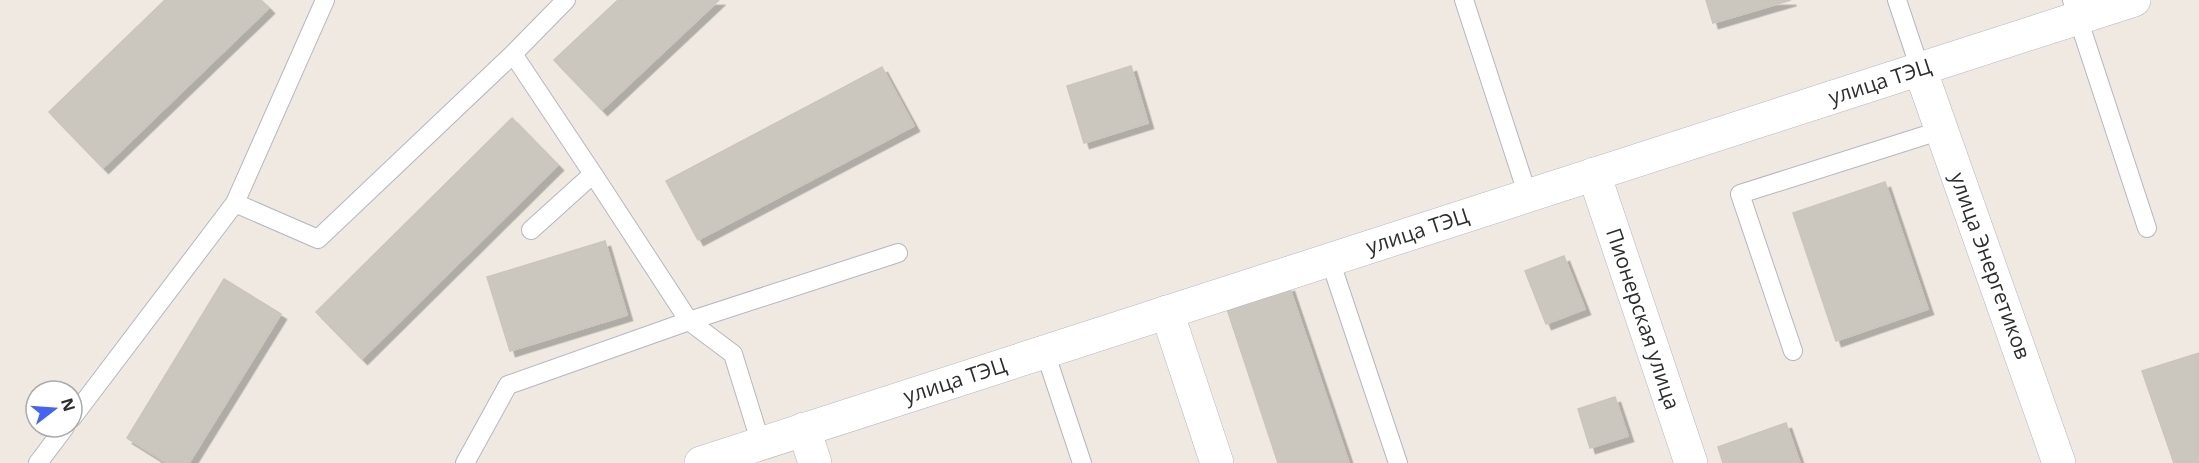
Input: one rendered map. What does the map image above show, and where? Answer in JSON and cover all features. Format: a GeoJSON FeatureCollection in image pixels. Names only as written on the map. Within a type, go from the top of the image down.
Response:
{"type":"FeatureCollection","features":[{"type":"Feature","properties":{"kind":"street","name":"улица ТЭЦ"},"geometry":{"type":"LineString","coordinates":[[700,463],[1920,69],[2075,9],[2134,0]]}},
{"type":"Feature","properties":{"kind":"street","name":"улица Энергетиков"},"geometry":{"type":"LineString","coordinates":[[1920,69],[2060,463]]}},
{"type":"Feature","properties":{"kind":"street","name":"Пионерская улица"},"geometry":{"type":"LineString","coordinates":[[1594,174],[1691,463]]}},
{"type":"Feature","properties":{"kind":"street"},"geometry":{"type":"LineString","coordinates":[[1167,312],[1217,463]]}},
{"type":"Feature","properties":{"kind":"street"},"geometry":{"type":"LineString","coordinates":[[804,429],[815,463]]}},
{"type":"Feature","properties":{"kind":"lane"},"geometry":{"type":"LineString","coordinates":[[84,402],[234,203],[325,0]]}},
{"type":"Feature","properties":{"kind":"lane"},"geometry":{"type":"LineString","coordinates":[[234,203],[318,239],[513,54],[566,0]]}},
{"type":"Feature","properties":{"kind":"lane"},"geometry":{"type":"LineString","coordinates":[[1464,0],[1528,196]]}},
{"type":"Feature","properties":{"kind":"lane"},"geometry":{"type":"LineString","coordinates":[[1897,0],[1920,69]]}},
{"type":"Feature","properties":{"kind":"lane"},"geometry":{"type":"LineString","coordinates":[[2075,9],[2147,228]]}},
{"type":"Feature","properties":{"kind":"lane"},"geometry":{"type":"LineString","coordinates":[[513,54],[689,321],[733,354],[760,444]]}},
{"type":"Feature","properties":{"kind":"lane"},"geometry":{"type":"LineString","coordinates":[[1793,351],[1740,194],[1941,130]]}},
{"type":"Feature","properties":{"kind":"lane"},"geometry":{"type":"LineString","coordinates":[[531,230],[593,174]]}},
{"type":"Feature","properties":{"kind":"lane"},"geometry":{"type":"LineString","coordinates":[[465,463],[508,385],[689,321],[898,253]]}},
{"type":"Feature","properties":{"kind":"lane"},"geometry":{"type":"LineString","coordinates":[[1330,260],[1398,463]]}},
{"type":"Feature","properties":{"kind":"lane"},"geometry":{"type":"LineString","coordinates":[[1045,352],[1082,463]]}},
{"type":"Feature","properties":{"kind":"lane"},"geometry":{"type":"LineString","coordinates":[[38,463],[57,439]]}},
{"type":"Feature","properties":{"kind":"building"},"geometry":{"type":"Polygon","coordinates":[[[165,0],[261,0],[269,8],[103,168],[49,112],[165,0]]]}},
{"type":"Feature","properties":{"kind":"building"},"geometry":{"type":"Polygon","coordinates":[[[618,0],[719,0],[602,110],[554,60],[618,0]]]}},
{"type":"Feature","properties":{"kind":"building"},"geometry":{"type":"Polygon","coordinates":[[[1706,0],[1791,0],[1713,23],[1706,0]]]}},
{"type":"Feature","properties":{"kind":"building"},"geometry":{"type":"Polygon","coordinates":[[[1131,66],[1148,123],[1084,143],[1067,86],[1131,66]]]}},
{"type":"Feature","properties":{"kind":"building"},"geometry":{"type":"Polygon","coordinates":[[[882,67],[914,126],[698,240],[666,181],[882,67]]]}},
{"type":"Feature","properties":{"kind":"building"},"geometry":{"type":"Polygon","coordinates":[[[512,118],[558,165],[362,359],[316,312],[512,118]]]}},
{"type":"Feature","properties":{"kind":"building"},"geometry":{"type":"Polygon","coordinates":[[[1885,182],[1928,309],[1836,341],[1793,213],[1885,182]]]}},
{"type":"Feature","properties":{"kind":"building"},"geometry":{"type":"Polygon","coordinates":[[[605,241],[627,315],[510,351],[487,277],[605,241]]]}},
{"type":"Feature","properties":{"kind":"building"},"geometry":{"type":"Polygon","coordinates":[[[1564,256],[1585,309],[1546,324],[1525,271],[1564,256]]]}},
{"type":"Feature","properties":{"kind":"building"},"geometry":{"type":"Polygon","coordinates":[[[224,279],[281,314],[189,463],[167,463],[127,438],[224,279]]]}},
{"type":"Feature","properties":{"kind":"building"},"geometry":{"type":"Polygon","coordinates":[[[1289,286],[1349,463],[1278,463],[1226,306],[1289,286]]]}},
{"type":"Feature","properties":{"kind":"building"},"geometry":{"type":"Polygon","coordinates":[[[2199,353],[2199,463],[2174,463],[2142,371],[2199,353]]]}},
{"type":"Feature","properties":{"kind":"building"},"geometry":{"type":"Polygon","coordinates":[[[1615,397],[1628,436],[1590,448],[1578,409],[1615,397]]]}},
{"type":"Feature","properties":{"kind":"building"},"geometry":{"type":"Polygon","coordinates":[[[1786,423],[1800,463],[1723,463],[1718,447],[1786,423]]]}}]}
